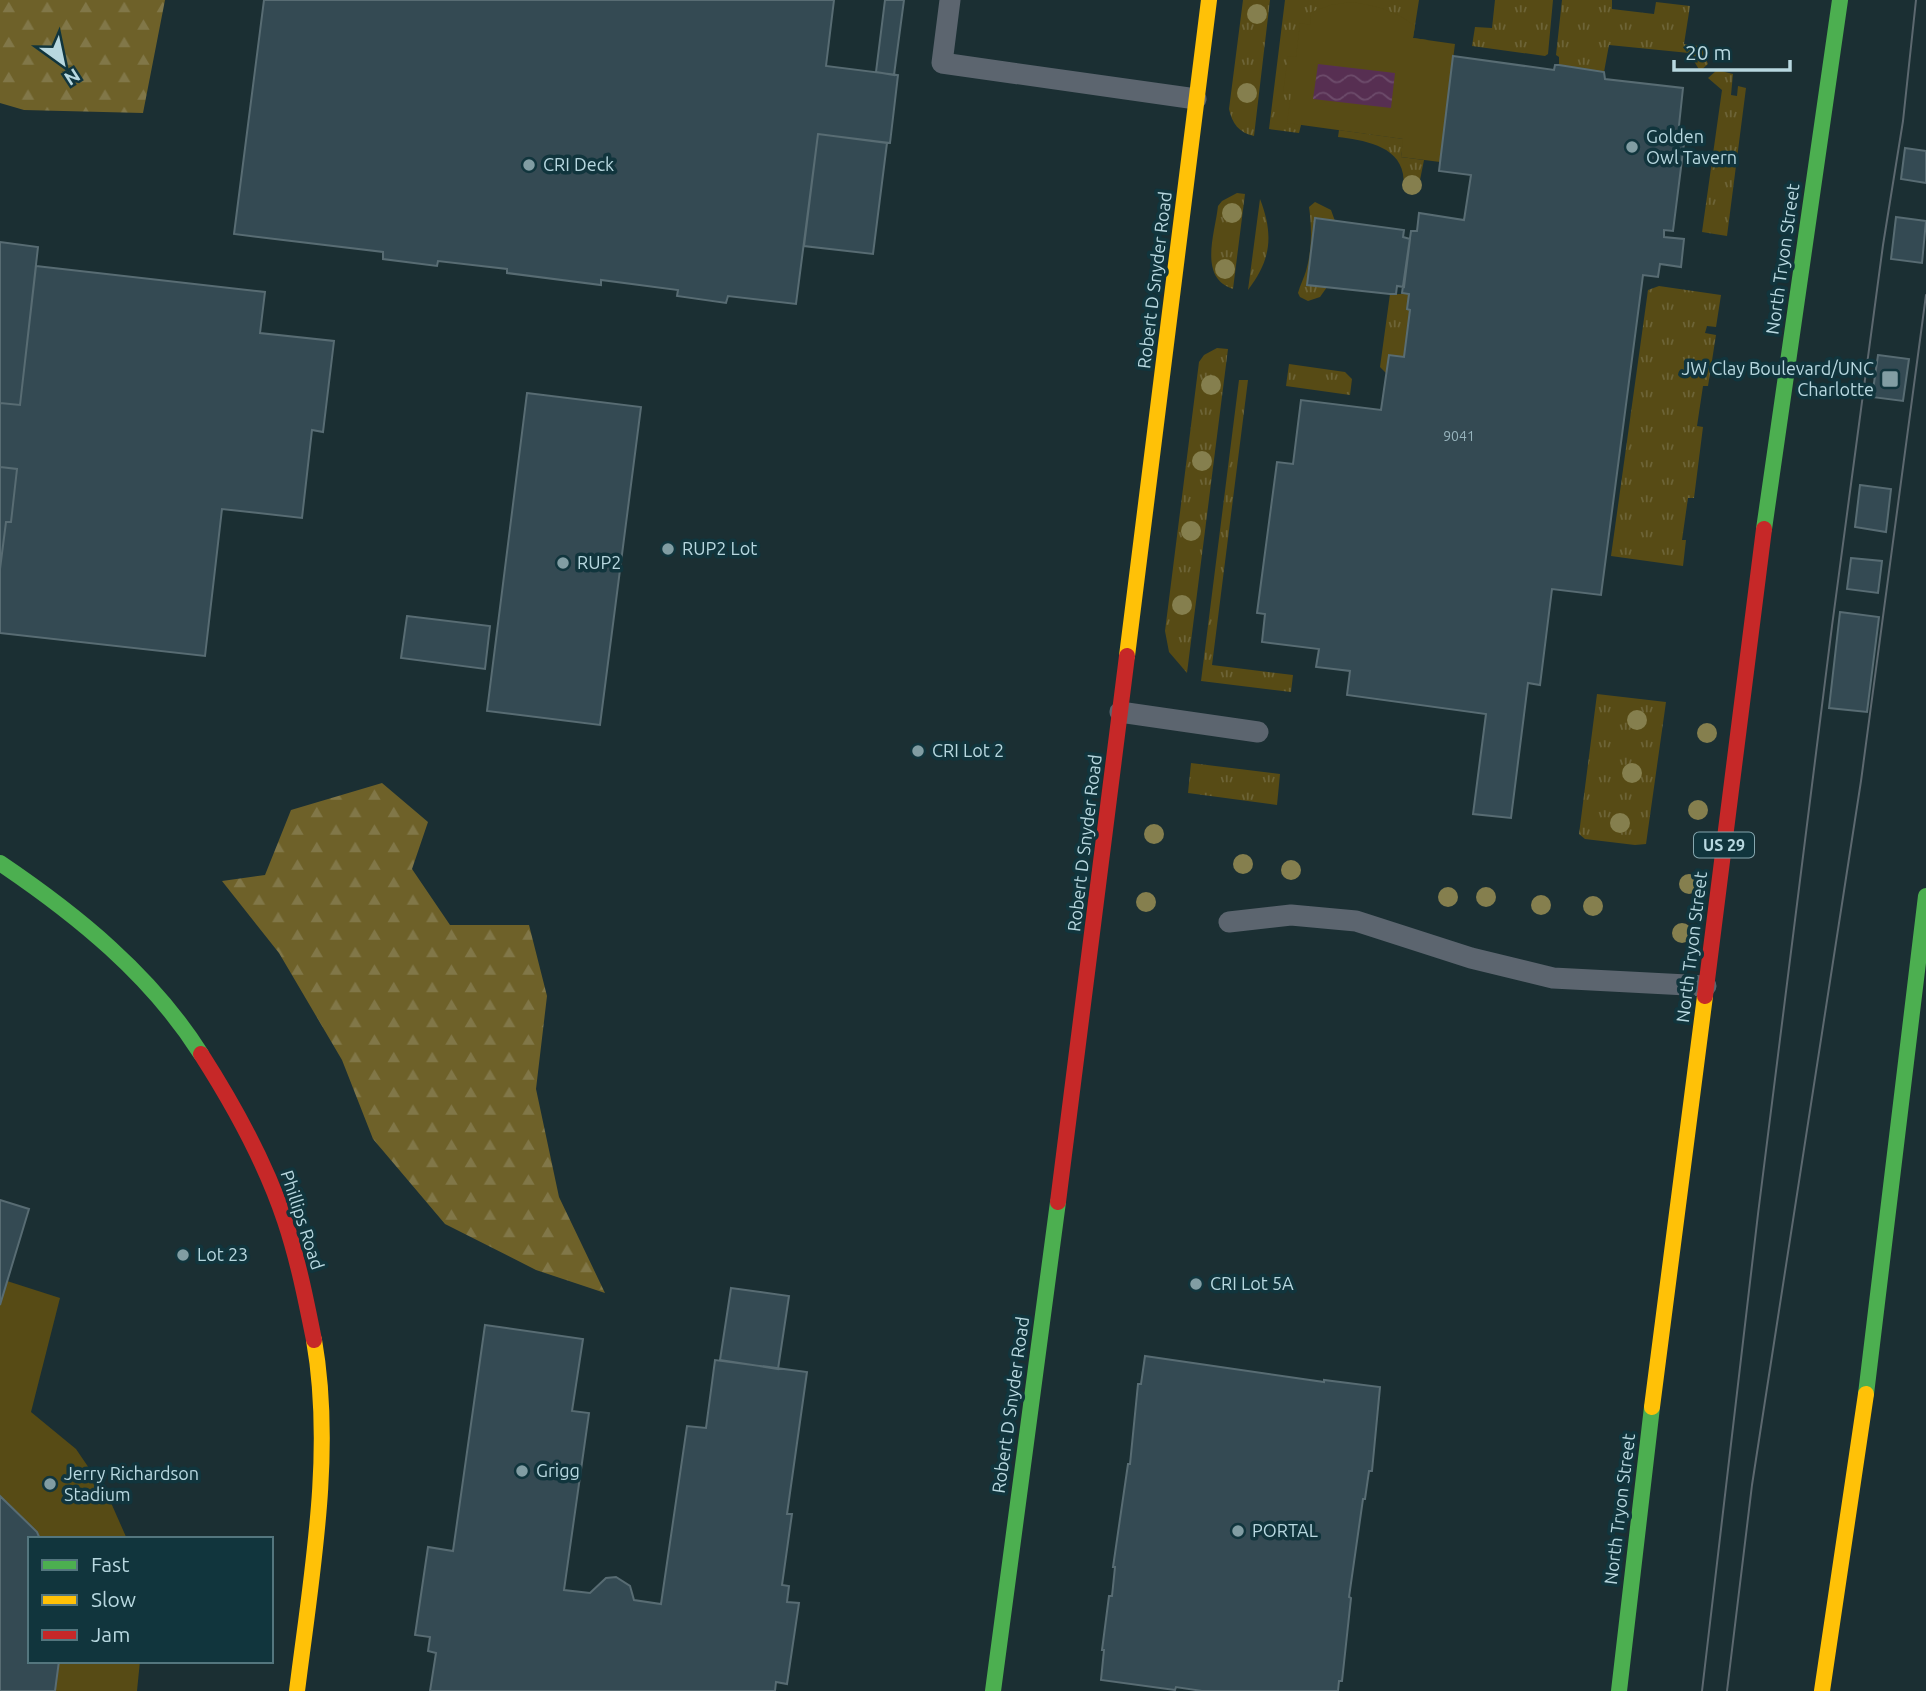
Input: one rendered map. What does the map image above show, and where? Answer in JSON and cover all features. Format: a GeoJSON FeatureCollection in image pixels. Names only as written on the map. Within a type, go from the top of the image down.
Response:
{"type":"FeatureCollection","features":[{"type":"Feature","properties":{"kind":"street","name":"Robert D Snyder Road"},"geometry":{"type":"LineString","coordinates":[[992,1691],[1086,986],[1209,0]]}},
{"type":"Feature","properties":{"kind":"street","name":"North Tryon Street"},"geometry":{"type":"LineString","coordinates":[[1619,1691],[1639,1511],[1775,443],[1840,0]]}},
{"type":"Feature","properties":{"kind":"street","name":"Phillips Road"},"geometry":{"type":"LineString","coordinates":[[0,863],[89,928],[165,1005],[212,1069],[242,1119],[282,1214],[302,1280],[310,1321],[320,1412],[320,1479],[297,1691]]}},
{"type":"Feature","properties":{"kind":"street"},"geometry":{"type":"LineString","coordinates":[[1822,1691],[1871,1361],[1926,896]]}},
{"type":"Feature","properties":{"kind":"lane"},"geometry":{"type":"LineString","coordinates":[[950,0],[942,63],[1196,99]]}},
{"type":"Feature","properties":{"kind":"lane"},"geometry":{"type":"LineString","coordinates":[[1121,712],[1258,732]]}},
{"type":"Feature","properties":{"kind":"lane"},"geometry":{"type":"LineString","coordinates":[[1229,922],[1292,915],[1356,921],[1471,958],[1553,978],[1706,986]]}},
{"type":"Feature","properties":{"kind":"green space"},"geometry":{"type":"Polygon","coordinates":[[[0,0],[165,0],[143,113],[24,110],[0,103],[0,0]]]}},
{"type":"Feature","properties":{"kind":"green space"},"geometry":{"type":"Polygon","coordinates":[[[1243,0],[1270,0],[1254,136],[1237,127],[1229,109],[1243,0]]]}},
{"type":"Feature","properties":{"kind":"green space"},"geometry":{"type":"Polygon","coordinates":[[[1285,0],[1419,0],[1413,38],[1428,40],[1305,125],[1301,125],[1299,133],[1269,129],[1285,0]]]}},
{"type":"Feature","properties":{"kind":"green space"},"geometry":{"type":"Polygon","coordinates":[[[1495,0],[1553,0],[1548,54],[1545,56],[1472,46],[1475,27],[1492,28],[1495,0]]]}},
{"type":"Feature","properties":{"kind":"green space"},"geometry":{"type":"Polygon","coordinates":[[[1562,0],[1612,0],[1612,9],[1654,14],[1656,2],[1690,6],[1684,44],[1706,47],[1708,64],[1700,71],[1689,53],[1609,45],[1604,72],[1559,65],[1559,57],[1556,55],[1562,0]]]}},
{"type":"Feature","properties":{"kind":"green space"},"geometry":{"type":"Polygon","coordinates":[[[1351,2],[1377,7],[1400,16],[1415,26],[1413,38],[1455,44],[1440,162],[1401,157],[1403,139],[1287,123],[1291,94],[1283,93],[1288,56],[1296,57],[1300,23],[1310,25],[1311,12],[1351,2]]]}},
{"type":"Feature","properties":{"kind":"green space"},"geometry":{"type":"Polygon","coordinates":[[[1717,70],[1733,74],[1731,95],[1737,96],[1738,86],[1746,88],[1727,236],[1702,232],[1722,90],[1708,78],[1717,70]]]}},
{"type":"Feature","properties":{"kind":"green space"},"geometry":{"type":"Polygon","coordinates":[[[1339,130],[1404,139],[1401,157],[1424,160],[1418,190],[1412,194],[1404,191],[1400,164],[1387,150],[1368,142],[1338,137],[1339,130]]]}},
{"type":"Feature","properties":{"kind":"green space"},"geometry":{"type":"Polygon","coordinates":[[[1237,193],[1245,194],[1233,289],[1215,275],[1211,254],[1218,206],[1237,193]]]}},
{"type":"Feature","properties":{"kind":"green space"},"geometry":{"type":"Polygon","coordinates":[[[1260,199],[1267,224],[1268,247],[1262,268],[1248,290],[1260,199]]]}},
{"type":"Feature","properties":{"kind":"green space"},"geometry":{"type":"Polygon","coordinates":[[[1315,202],[1331,210],[1335,221],[1327,287],[1320,297],[1308,301],[1298,293],[1309,255],[1309,207],[1315,202]]]}},
{"type":"Feature","properties":{"kind":"green space"},"geometry":{"type":"Polygon","coordinates":[[[1659,286],[1721,295],[1716,327],[1707,326],[1705,333],[1716,335],[1708,386],[1703,386],[1697,426],[1703,427],[1694,498],[1688,498],[1682,540],[1686,540],[1683,566],[1611,556],[1648,290],[1659,286]]]}},
{"type":"Feature","properties":{"kind":"green space"},"geometry":{"type":"Polygon","coordinates":[[[1390,294],[1409,294],[1407,309],[1410,310],[1404,357],[1389,355],[1386,373],[1380,367],[1390,294]]]}},
{"type":"Feature","properties":{"kind":"green space"},"geometry":{"type":"Polygon","coordinates":[[[1217,348],[1228,349],[1187,673],[1169,652],[1165,631],[1199,362],[1204,355],[1217,348]]]}},
{"type":"Feature","properties":{"kind":"green space"},"geometry":{"type":"Polygon","coordinates":[[[1289,364],[1345,372],[1352,379],[1350,395],[1286,386],[1289,364]]]}},
{"type":"Feature","properties":{"kind":"green space"},"geometry":{"type":"Polygon","coordinates":[[[1239,380],[1248,380],[1212,665],[1293,675],[1291,692],[1201,681],[1239,380]]]}},
{"type":"Feature","properties":{"kind":"green space"},"geometry":{"type":"Polygon","coordinates":[[[1597,694],[1666,702],[1646,844],[1585,839],[1579,834],[1597,694]]]}},
{"type":"Feature","properties":{"kind":"green space"},"geometry":{"type":"Polygon","coordinates":[[[1191,763],[1280,774],[1277,805],[1188,793],[1191,763]]]}},
{"type":"Feature","properties":{"kind":"green space"},"geometry":{"type":"Polygon","coordinates":[[[382,783],[428,822],[412,869],[450,925],[529,925],[547,996],[536,1089],[559,1197],[605,1293],[536,1270],[445,1224],[373,1139],[342,1060],[279,953],[222,881],[265,875],[291,810],[382,783]]]}},
{"type":"Feature","properties":{"kind":"green space","name":"Jerry Richardson Stadium"},"geometry":{"type":"Polygon","coordinates":[[[7,1281],[60,1298],[31,1412],[76,1449],[108,1496],[126,1537],[28,1537],[28,1663],[140,1663],[137,1691],[0,1691],[0,1305],[7,1281]]]}},
{"type":"Feature","properties":{"kind":"water"},"geometry":{"type":"Polygon","coordinates":[[[1318,64],[1395,73],[1391,108],[1313,99],[1318,64]]]}},
{"type":"Feature","properties":{"kind":"building","name":"CRI Deck"},"geometry":{"type":"Polygon","coordinates":[[[264,0],[834,0],[826,66],[898,75],[890,143],[818,134],[796,304],[728,296],[726,303],[677,296],[678,290],[601,280],[601,285],[507,273],[507,269],[438,261],[437,266],[383,259],[383,252],[234,234],[264,0]]]}},
{"type":"Feature","properties":{"kind":"building"},"geometry":{"type":"Polygon","coordinates":[[[885,0],[904,0],[894,75],[876,72],[885,0]]]}},
{"type":"Feature","properties":{"kind":"building"},"geometry":{"type":"Polygon","coordinates":[[[1453,56],[1554,70],[1555,65],[1559,65],[1604,72],[1605,79],[1683,88],[1678,135],[1685,136],[1673,231],[1664,230],[1664,237],[1684,239],[1681,267],[1660,264],[1658,277],[1643,275],[1601,595],[1552,589],[1540,685],[1528,683],[1511,818],[1473,814],[1486,714],[1347,695],[1350,671],[1316,667],[1319,649],[1262,642],[1265,614],[1257,613],[1277,462],[1293,464],[1301,400],[1381,410],[1389,355],[1404,357],[1410,310],[1407,309],[1409,294],[1402,293],[1411,231],[1417,231],[1419,213],[1464,220],[1471,175],[1439,171],[1453,56]]]}},
{"type":"Feature","properties":{"kind":"building"},"geometry":{"type":"Polygon","coordinates":[[[818,134],[887,143],[873,254],[804,246],[818,134]]]}},
{"type":"Feature","properties":{"kind":"building"},"geometry":{"type":"Polygon","coordinates":[[[1905,148],[1926,151],[1926,183],[1901,179],[1905,148]]]}},
{"type":"Feature","properties":{"kind":"building"},"geometry":{"type":"Polygon","coordinates":[[[1896,217],[1926,221],[1922,263],[1891,259],[1896,217]]]}},
{"type":"Feature","properties":{"kind":"building"},"geometry":{"type":"Polygon","coordinates":[[[1315,218],[1404,230],[1403,237],[1410,239],[1404,287],[1397,286],[1396,294],[1390,294],[1307,285],[1315,218]]]}},
{"type":"Feature","properties":{"kind":"building"},"geometry":{"type":"Polygon","coordinates":[[[0,242],[38,247],[20,405],[0,403],[0,242]]]}},
{"type":"Feature","properties":{"kind":"building"},"geometry":{"type":"Polygon","coordinates":[[[36,266],[265,292],[260,333],[334,341],[323,432],[312,430],[302,518],[222,509],[205,656],[0,633],[0,569],[6,522],[11,522],[17,469],[0,467],[0,403],[20,405],[36,266]]]}},
{"type":"Feature","properties":{"kind":"building"},"geometry":{"type":"Polygon","coordinates":[[[1878,355],[1909,359],[1903,401],[1872,397],[1878,355]]]}},
{"type":"Feature","properties":{"kind":"building","name":"RUP2"},"geometry":{"type":"Polygon","coordinates":[[[527,393],[641,407],[600,725],[487,711],[527,393]]]}},
{"type":"Feature","properties":{"kind":"building"},"geometry":{"type":"Polygon","coordinates":[[[0,467],[17,469],[11,522],[6,522],[0,569],[0,467]]]}},
{"type":"Feature","properties":{"kind":"building"},"geometry":{"type":"Polygon","coordinates":[[[1860,485],[1891,489],[1886,532],[1855,527],[1860,485]]]}},
{"type":"Feature","properties":{"kind":"building"},"geometry":{"type":"Polygon","coordinates":[[[1851,558],[1882,561],[1878,593],[1847,589],[1851,558]]]}},
{"type":"Feature","properties":{"kind":"building"},"geometry":{"type":"Polygon","coordinates":[[[1840,612],[1879,617],[1867,712],[1829,708],[1840,612]]]}},
{"type":"Feature","properties":{"kind":"building"},"geometry":{"type":"Polygon","coordinates":[[[407,616],[490,626],[485,669],[401,658],[407,616]]]}},
{"type":"Feature","properties":{"kind":"building"},"geometry":{"type":"Polygon","coordinates":[[[0,1200],[29,1209],[0,1305],[0,1200]]]}},
{"type":"Feature","properties":{"kind":"building"},"geometry":{"type":"Polygon","coordinates":[[[731,1288],[789,1296],[778,1369],[720,1360],[731,1288]]]}},
{"type":"Feature","properties":{"kind":"building","name":"Grigg"},"geometry":{"type":"Polygon","coordinates":[[[485,1325],[583,1339],[572,1411],[589,1413],[564,1590],[590,1593],[606,1578],[616,1577],[630,1586],[634,1600],[661,1604],[687,1426],[706,1428],[715,1360],[807,1372],[787,1514],[792,1514],[782,1585],[789,1586],[787,1602],[799,1603],[787,1684],[776,1682],[775,1691],[430,1691],[436,1653],[428,1651],[430,1637],[415,1635],[428,1547],[453,1551],[485,1325]]]}},
{"type":"Feature","properties":{"kind":"building","name":"PORTAL"},"geometry":{"type":"Polygon","coordinates":[[[1145,1356],[1324,1382],[1380,1387],[1372,1471],[1369,1471],[1363,1499],[1349,1597],[1342,1681],[1339,1681],[1338,1691],[1202,1691],[1176,1687],[1175,1690],[1101,1680],[1109,1596],[1112,1596],[1113,1567],[1130,1464],[1138,1384],[1141,1384],[1145,1356]]]}},
{"type":"Feature","properties":{"kind":"building"},"geometry":{"type":"Polygon","coordinates":[[[0,1496],[39,1537],[28,1537],[28,1663],[59,1663],[55,1691],[0,1691],[0,1496]]]}},
{"type":"Feature","properties":{"kind":"tram line"},"geometry":{"type":"LineString","coordinates":[[1702,1691],[1758,1214],[1832,626],[1883,245],[1903,121],[1916,0]]}},
{"type":"Feature","properties":{"kind":"tram line"},"geometry":{"type":"LineString","coordinates":[[1727,1691],[1752,1485],[1861,781],[1926,295]]}},
{"type":"Feature","properties":{"kind":"traffic: fast"},"geometry":{"type":"LineString","coordinates":[[1764,529],[1840,0]]}},
{"type":"Feature","properties":{"kind":"traffic: fast"},"geometry":{"type":"LineString","coordinates":[[0,863],[57,904],[111,948],[159,998],[201,1054]]}},
{"type":"Feature","properties":{"kind":"traffic: fast"},"geometry":{"type":"LineString","coordinates":[[1866,1394],[1926,896]]}},
{"type":"Feature","properties":{"kind":"traffic: fast"},"geometry":{"type":"LineString","coordinates":[[993,1691],[1058,1202]]}},
{"type":"Feature","properties":{"kind":"traffic: fast"},"geometry":{"type":"LineString","coordinates":[[1619,1691],[1652,1407]]}},
{"type":"Feature","properties":{"kind":"traffic: slow"},"geometry":{"type":"LineString","coordinates":[[1127,656],[1209,0]]}},
{"type":"Feature","properties":{"kind":"traffic: slow"},"geometry":{"type":"LineString","coordinates":[[1652,1407],[1705,996]]}},
{"type":"Feature","properties":{"kind":"traffic: slow"},"geometry":{"type":"LineString","coordinates":[[297,1691],[314,1560],[321,1471],[320,1383],[314,1340]]}},
{"type":"Feature","properties":{"kind":"traffic: slow"},"geometry":{"type":"LineString","coordinates":[[1822,1691],[1866,1394]]}},
{"type":"Feature","properties":{"kind":"traffic: jam"},"geometry":{"type":"LineString","coordinates":[[1705,996],[1764,529]]}},
{"type":"Feature","properties":{"kind":"traffic: jam"},"geometry":{"type":"LineString","coordinates":[[1058,1202],[1127,656]]}},
{"type":"Feature","properties":{"kind":"traffic: jam"},"geometry":{"type":"LineString","coordinates":[[201,1054],[248,1135],[277,1199],[298,1265],[314,1340]]}},
{"type":"Feature","properties":{"kind":"place","name":"Golden Owl Tavern"},"geometry":{"type":"Point","coordinates":[1632,147]}},
{"type":"Feature","properties":{"kind":"place","name":"CRI Deck"},"geometry":{"type":"Point","coordinates":[529,165]}},
{"type":"Feature","properties":{"kind":"place","name":"JW Clay Boulevard/UNC Charlotte"},"geometry":{"type":"Point","coordinates":[1890,379]}},
{"type":"Feature","properties":{"kind":"place","name":"RUP2 Lot"},"geometry":{"type":"Point","coordinates":[668,549]}},
{"type":"Feature","properties":{"kind":"place","name":"RUP2"},"geometry":{"type":"Point","coordinates":[563,563]}},
{"type":"Feature","properties":{"kind":"place","name":"CRI Lot 2"},"geometry":{"type":"Point","coordinates":[918,751]}},
{"type":"Feature","properties":{"kind":"place","name":"Lot 23"},"geometry":{"type":"Point","coordinates":[183,1255]}},
{"type":"Feature","properties":{"kind":"place","name":"CRI Lot 5A"},"geometry":{"type":"Point","coordinates":[1196,1284]}},
{"type":"Feature","properties":{"kind":"place","name":"Grigg"},"geometry":{"type":"Point","coordinates":[522,1471]}},
{"type":"Feature","properties":{"kind":"place","name":"Jerry Richardson Stadium"},"geometry":{"type":"Point","coordinates":[50,1484]}},
{"type":"Feature","properties":{"kind":"place","name":"PORTAL"},"geometry":{"type":"Point","coordinates":[1238,1531]}}]}
